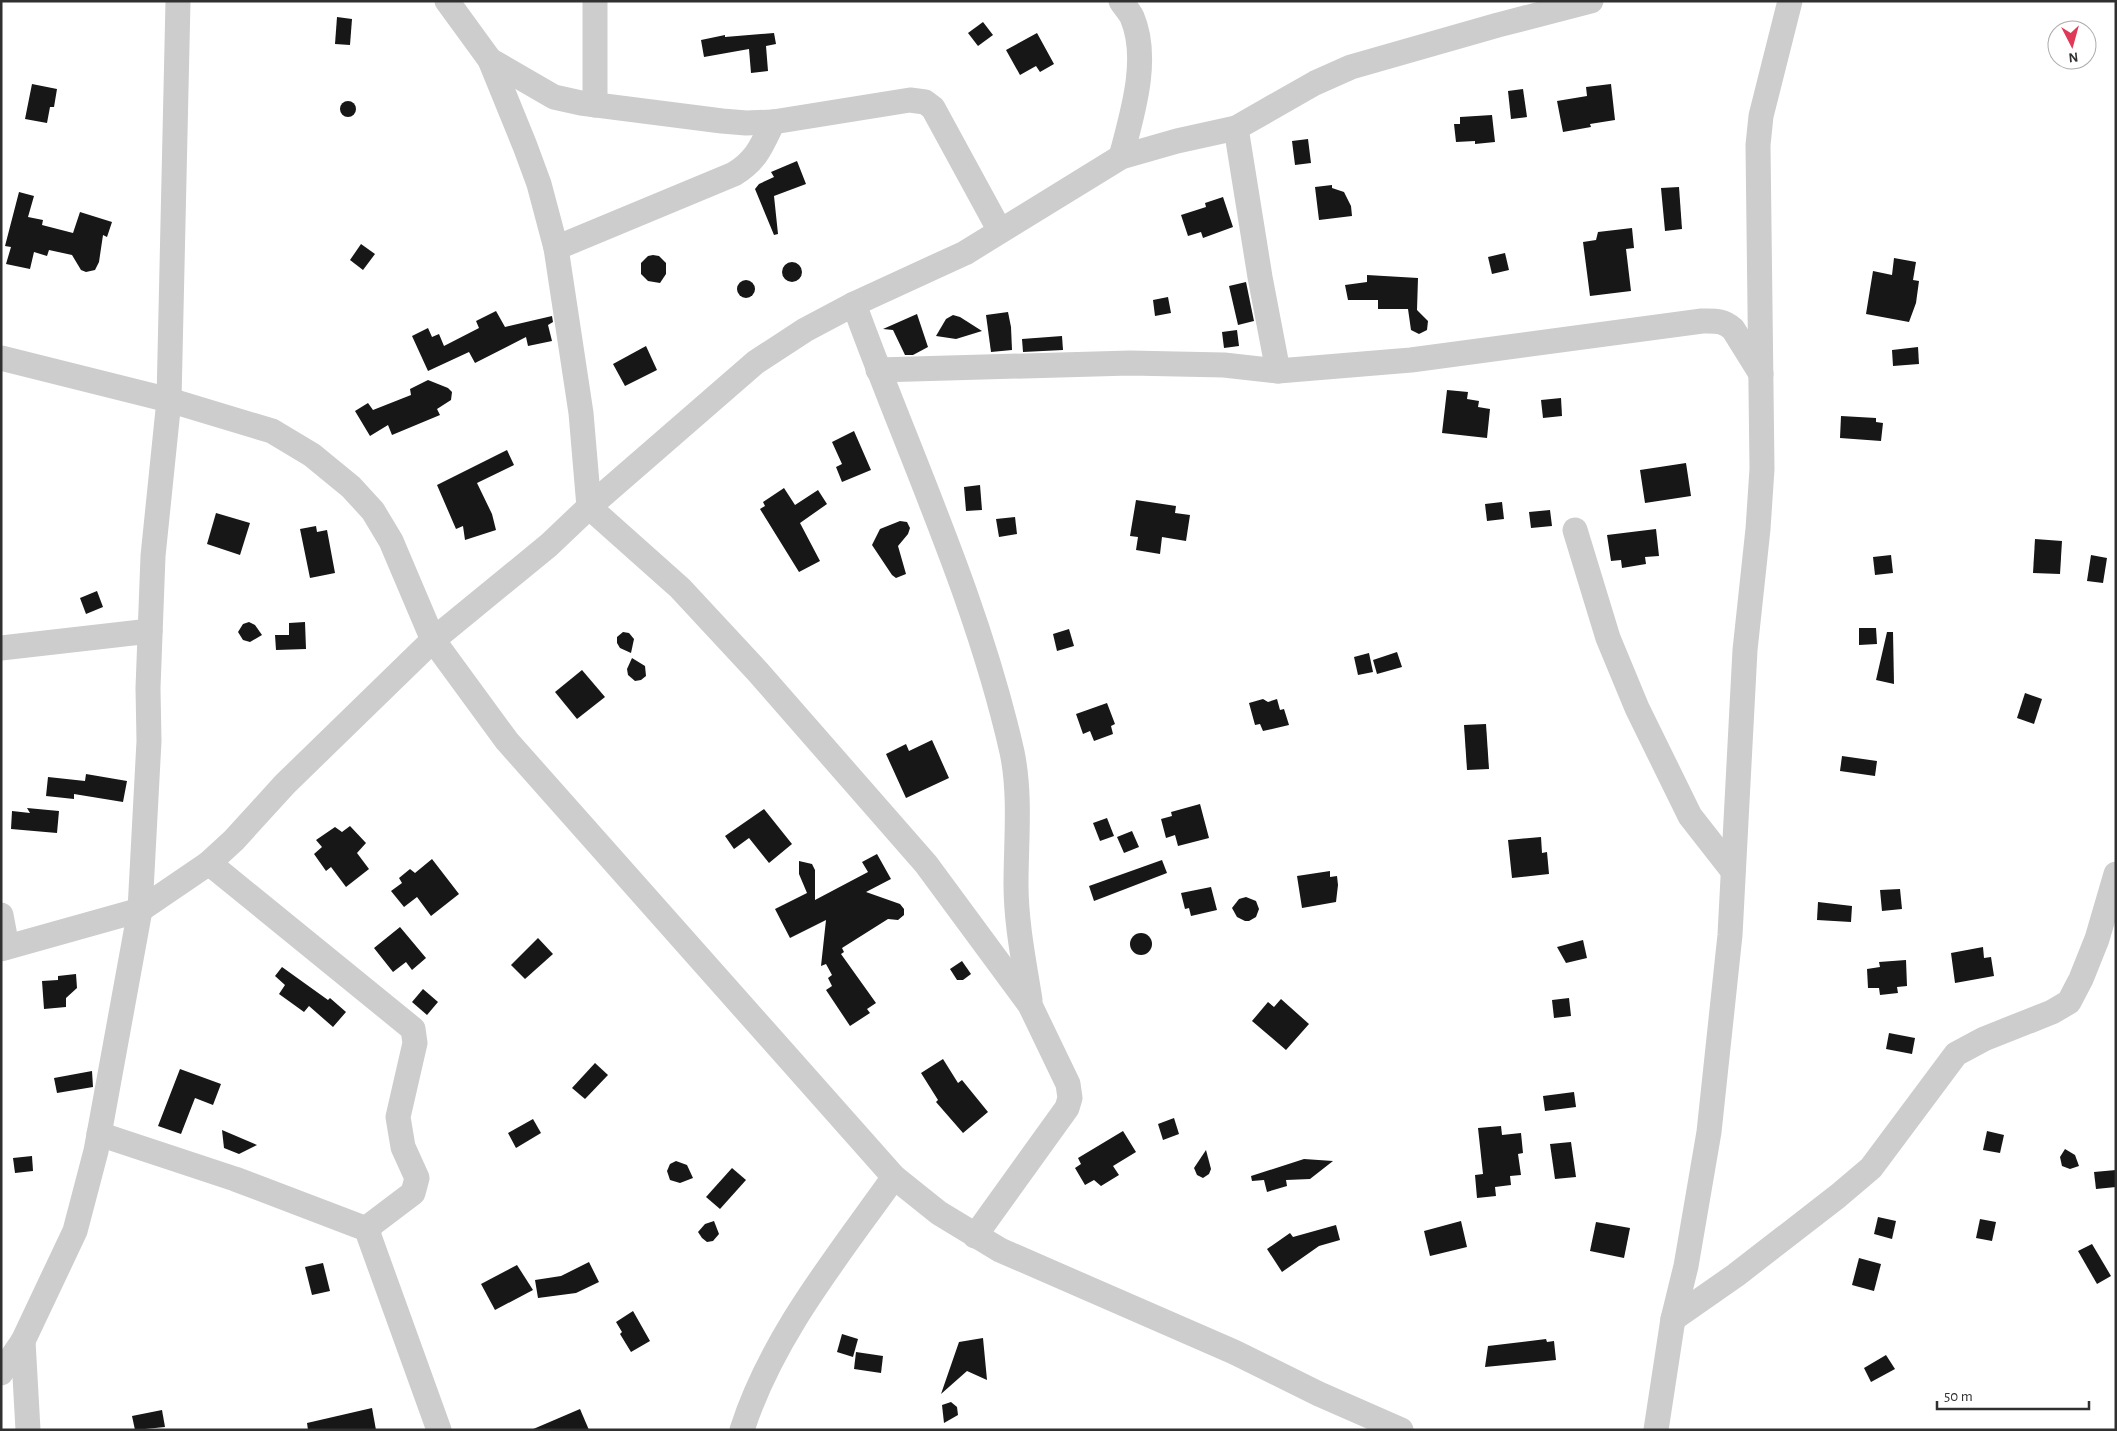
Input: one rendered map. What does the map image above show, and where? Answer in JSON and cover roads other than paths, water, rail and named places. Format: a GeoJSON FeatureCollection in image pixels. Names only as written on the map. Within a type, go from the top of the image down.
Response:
{"type":"FeatureCollection","features":[{"type":"Feature","properties":{"kind":"street"},"geometry":{"type":"LineString","coordinates":[[1,1372],[23,1341],[75,1231],[99,1134],[140,910],[149,741],[153,556],[169,400],[178,1]]}},
{"type":"Feature","properties":{"kind":"street"},"geometry":{"type":"LineString","coordinates":[[447,1],[490,60],[534,169],[556,248],[581,413],[589,507],[680,588],[758,672],[926,864],[1030,1005],[1068,1084],[1070,1098],[1067,1108],[975,1236]]}},
{"type":"Feature","properties":{"kind":"street"},"geometry":{"type":"LineString","coordinates":[[595,1],[595,105]]}},
{"type":"Feature","properties":{"kind":"street"},"geometry":{"type":"LineString","coordinates":[[1121,1],[1132,16],[1138,39],[1139,77],[1132,116],[1121,157]]}},
{"type":"Feature","properties":{"kind":"street"},"geometry":{"type":"LineString","coordinates":[[1,915],[4,948],[140,910],[209,863],[234,840],[285,784],[433,640],[548,545],[756,362],[805,330],[854,304],[965,253],[1121,157],[1177,141],[1236,128],[1315,83],[1351,67],[1498,25],[1591,1]]}},
{"type":"Feature","properties":{"kind":"street"},"geometry":{"type":"LineString","coordinates":[[1656,1430],[1674,1320],[1686,1266],[1709,1132],[1730,935],[1744,650],[1758,529],[1762,469],[1758,145],[1761,116],[1790,1]]}},
{"type":"Feature","properties":{"kind":"street"},"geometry":{"type":"LineString","coordinates":[[490,60],[554,97],[595,105],[722,121],[746,123],[773,122],[910,100],[925,102],[933,108],[1000,231]]}},
{"type":"Feature","properties":{"kind":"street"},"geometry":{"type":"LineString","coordinates":[[556,248],[734,174],[748,166],[756,157],[773,122]]}},
{"type":"Feature","properties":{"kind":"street"},"geometry":{"type":"LineString","coordinates":[[1236,128],[1260,277],[1278,371]]}},
{"type":"Feature","properties":{"kind":"street"},"geometry":{"type":"LineString","coordinates":[[854,304],[963,586],[985,650],[1012,754],[1016,777],[1016,886],[1019,926],[1030,1005]]}},
{"type":"Feature","properties":{"kind":"street"},"geometry":{"type":"LineString","coordinates":[[878,370],[1130,363],[1224,365],[1278,371],[1411,360],[1702,321],[1721,321],[1733,329],[1761,374]]}},
{"type":"Feature","properties":{"kind":"street"},"geometry":{"type":"LineString","coordinates":[[1,358],[169,400],[272,431],[312,454],[351,487],[373,511],[391,541],[433,640],[507,741],[894,1177],[939,1213],[975,1236],[1069,1282],[1234,1352],[1319,1394],[1401,1430]]}},
{"type":"Feature","properties":{"kind":"street"},"geometry":{"type":"LineString","coordinates":[[1575,530],[1608,638],[1637,708],[1690,816],[1733,871]]}},
{"type":"Feature","properties":{"kind":"street"},"geometry":{"type":"LineString","coordinates":[[1,648],[150,631]]}},
{"type":"Feature","properties":{"kind":"street"},"geometry":{"type":"LineString","coordinates":[[209,863],[413,1029],[415,1043],[398,1117],[403,1147],[417,1178],[416,1186],[414,1193],[372,1224],[368,1230]]}},
{"type":"Feature","properties":{"kind":"street"},"geometry":{"type":"LineString","coordinates":[[1674,1320],[1736,1275],[1871,1168],[1956,1054],[1984,1038],[2052,1012],[2069,1002],[2081,980],[2097,939],[2116,874]]}},
{"type":"Feature","properties":{"kind":"street"},"geometry":{"type":"LineString","coordinates":[[99,1134],[236,1179],[368,1230]]}},
{"type":"Feature","properties":{"kind":"street"},"geometry":{"type":"LineString","coordinates":[[742,1430],[752,1400],[774,1355],[818,1284],[894,1177]]}},
{"type":"Feature","properties":{"kind":"street"},"geometry":{"type":"LineString","coordinates":[[368,1230],[439,1430]]}},
{"type":"Feature","properties":{"kind":"street"},"geometry":{"type":"LineString","coordinates":[[23,1341],[28,1430]]}}]}
